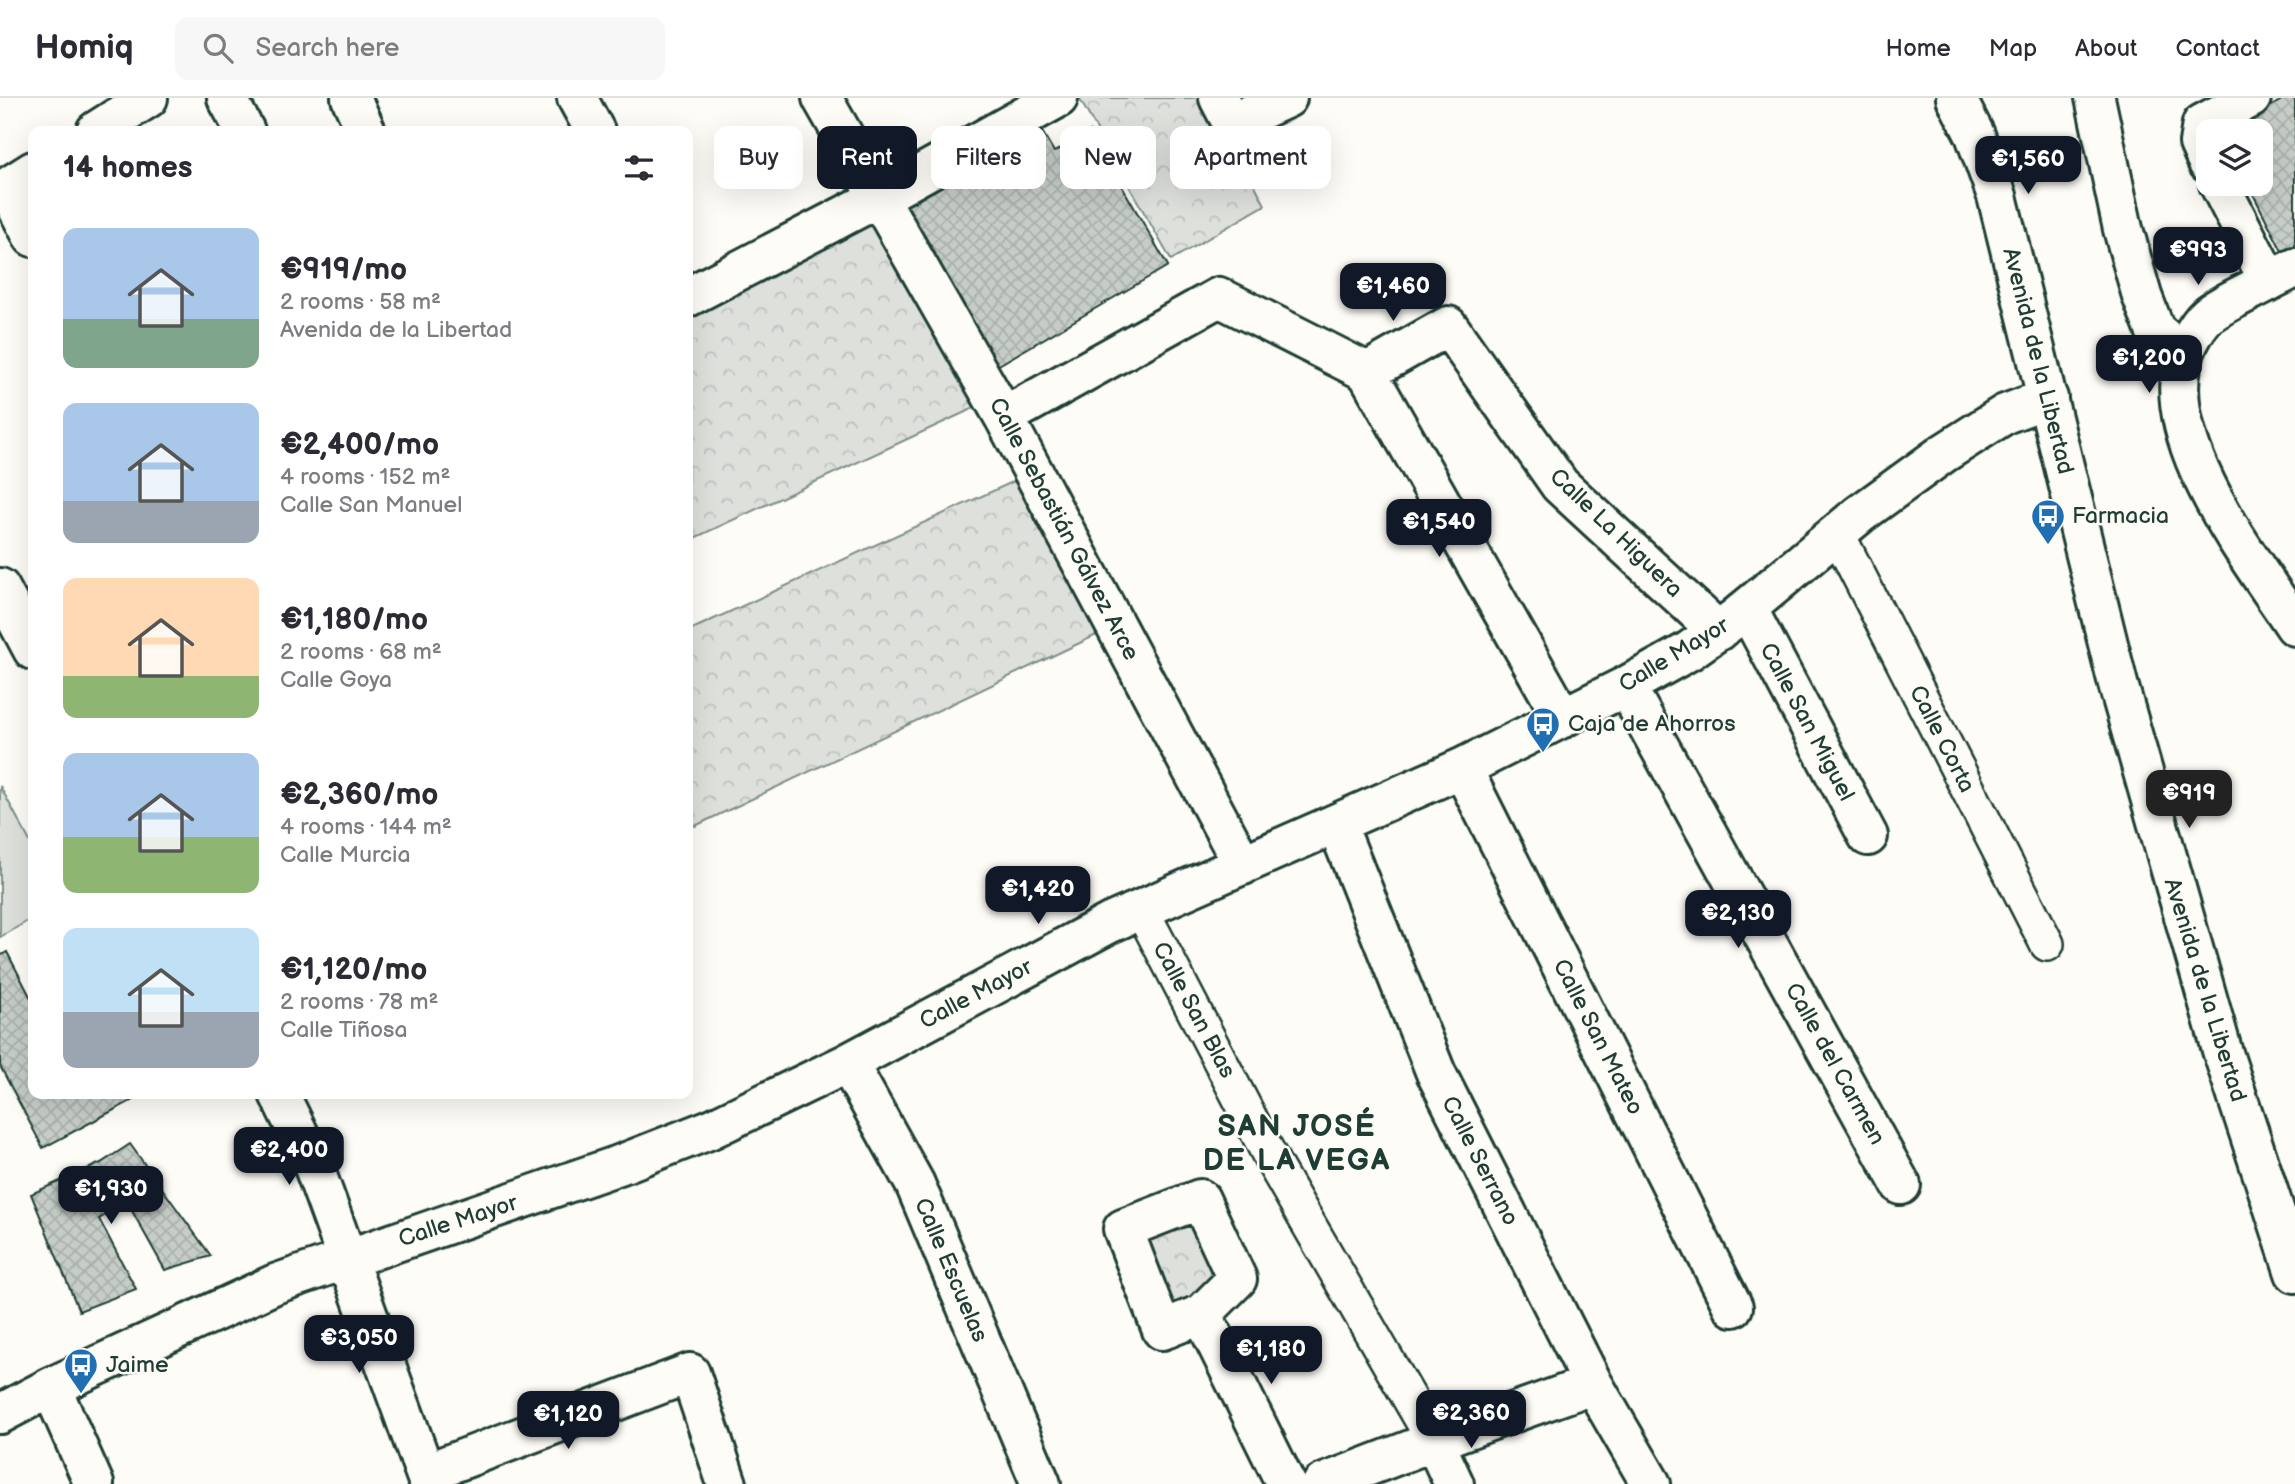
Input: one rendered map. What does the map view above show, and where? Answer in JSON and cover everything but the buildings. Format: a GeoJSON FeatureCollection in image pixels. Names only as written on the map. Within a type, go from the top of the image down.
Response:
{"type":"FeatureCollection","features":[{"type":"Feature","properties":{"kind":"street"},"geometry":{"type":"LineString","coordinates":[[104,126],[148,98]]}},
{"type":"Feature","properties":{"kind":"street"},"geometry":{"type":"LineString","coordinates":[[227,98],[242,126]]}},
{"type":"Feature","properties":{"kind":"street"},"geometry":{"type":"LineString","coordinates":[[351,98],[364,126]]}},
{"type":"Feature","properties":{"kind":"street"},"geometry":{"type":"LineString","coordinates":[[577,98],[592,126]]}},
{"type":"Feature","properties":{"kind":"street","name":"Calle Sebastián Gálvez Arce"},"geometry":{"type":"LineString","coordinates":[[822,98],[1004,417],[1243,865]]}},
{"type":"Feature","properties":{"kind":"street"},"geometry":{"type":"LineString","coordinates":[[693,293],[880,197],[1058,98]]}},
{"type":"Feature","properties":{"kind":"street"},"geometry":{"type":"LineString","coordinates":[[1225,110],[1287,98]]}},
{"type":"Feature","properties":{"kind":"street","name":"Avenida de la Libertad"},"geometry":{"type":"LineString","coordinates":[[1956,98],[1975,135],[1997,196],[2118,684],[2222,1050],[2295,1273]]}},
{"type":"Feature","properties":{"kind":"street"},"geometry":{"type":"LineString","coordinates":[[2095,98],[2123,229],[2142,296],[2155,330],[2169,342],[2185,350]]}},
{"type":"Feature","properties":{"kind":"street"},"geometry":{"type":"LineString","coordinates":[[2211,119],[2251,98]]}},
{"type":"Feature","properties":{"kind":"street"},"geometry":{"type":"LineString","coordinates":[[13,184],[28,224]]}},
{"type":"Feature","properties":{"kind":"street"},"geometry":{"type":"LineString","coordinates":[[2227,196],[2282,275],[2207,316],[2194,331],[2179,368],[2180,405],[2189,442],[2203,478],[2229,525],[2295,626]]}},
{"type":"Feature","properties":{"kind":"street"},"geometry":{"type":"LineString","coordinates":[[1004,417],[1219,296],[1367,372],[1563,718]]}},
{"type":"Feature","properties":{"kind":"street","name":"Calle La Higuera"},"geometry":{"type":"LineString","coordinates":[[1367,372],[1448,327],[1560,485],[1732,620]]}},
{"type":"Feature","properties":{"kind":"street","name":"Calle Mayor"},"geometry":{"type":"LineString","coordinates":[[0,1414],[227,1304],[347,1257],[480,1214],[675,1144],[736,1117],[848,1063],[1074,941],[1462,768],[1563,718],[1669,662],[1732,620],[1837,533],[1986,424],[2048,398]]}},
{"type":"Feature","properties":{"kind":"street","name":"Calle Corta"},"geometry":{"type":"LineString","coordinates":[[1837,533],[2047,944]]}},
{"type":"Feature","properties":{"kind":"street"},"geometry":{"type":"LineString","coordinates":[[0,588],[28,641]]}},
{"type":"Feature","properties":{"kind":"street","name":"Calle San Miguel"},"geometry":{"type":"LineString","coordinates":[[1732,620],[1868,836]]}},
{"type":"Feature","properties":{"kind":"street","name":"Calle del Carmen"},"geometry":{"type":"LineString","coordinates":[[1626,686],[1901,1185]]}},
{"type":"Feature","properties":{"kind":"street","name":"Calle San Mateo"},"geometry":{"type":"LineString","coordinates":[[1462,768],[1733,1307]]}},
{"type":"Feature","properties":{"kind":"street","name":"Calle Serrano"},"geometry":{"type":"LineString","coordinates":[[1337,825],[1436,1073],[1593,1384],[1651,1484]]}},
{"type":"Feature","properties":{"kind":"street","name":"Calle San Blas"},"geometry":{"type":"LineString","coordinates":[[1141,909],[1275,1166],[1434,1441]]}},
{"type":"Feature","properties":{"kind":"street","name":"Calle Escuelas"},"geometry":{"type":"LineString","coordinates":[[848,1063],[915,1184],[1041,1484]]}},
{"type":"Feature","properties":{"kind":"street"},"geometry":{"type":"LineString","coordinates":[[281,1099],[311,1159],[428,1479],[690,1373],[727,1484]]}},
{"type":"Feature","properties":{"kind":"street"},"geometry":{"type":"LineString","coordinates":[[1202,1314],[1286,1484]]}},
{"type":"Feature","properties":{"kind":"street"},"geometry":{"type":"LineString","coordinates":[[1322,1484],[1593,1384]]}},
{"type":"Feature","properties":{"kind":"street"},"geometry":{"type":"LineString","coordinates":[[51,1387],[93,1484]]}},
{"type":"Feature","properties":{"kind":"street"},"geometry":{"type":"LineString","coordinates":[[1434,1441],[1454,1484]]}},
{"type":"Feature","properties":{"kind":"green space"},"geometry":{"type":"Polygon","coordinates":[[[1079,98],[1211,98],[1225,126],[1170,126],[1170,189],[1257,189],[1265,205],[1171,260],[1131,189],[1156,189],[1156,126],[1095,126],[1079,98]]]}},
{"type":"Feature","properties":{"kind":"green space"},"geometry":{"type":"Polygon","coordinates":[[[878,204],[987,402],[693,539],[693,302],[878,204]]]}},
{"type":"Feature","properties":{"kind":"green space"},"geometry":{"type":"Polygon","coordinates":[[[1021,478],[1107,630],[695,826],[693,629],[1021,478]]]}},
{"type":"Feature","properties":{"kind":"green space"},"geometry":{"type":"Polygon","coordinates":[[[0,786],[28,838],[28,921],[0,937],[0,786]]]}},
{"type":"Feature","properties":{"kind":"green space"},"geometry":{"type":"Polygon","coordinates":[[[1196,1220],[1223,1293],[1168,1319],[1135,1234],[1196,1220]]]}},
{"type":"Feature","properties":{"kind":"place","name":"Farmacia"},"geometry":{"type":"Point","coordinates":[2048,546]}},
{"type":"Feature","properties":{"kind":"place","name":"Caja de Ahorros"},"geometry":{"type":"Point","coordinates":[1543,754]}},
{"type":"Feature","properties":{"kind":"place","name":"Jaime"},"geometry":{"type":"Point","coordinates":[81,1395]}},
{"type":"Feature","properties":{"kind":"district","name":"SAN JOSÉ DE LA VEGA"},"geometry":{"type":"Point","coordinates":[1297,1144]}}]}
